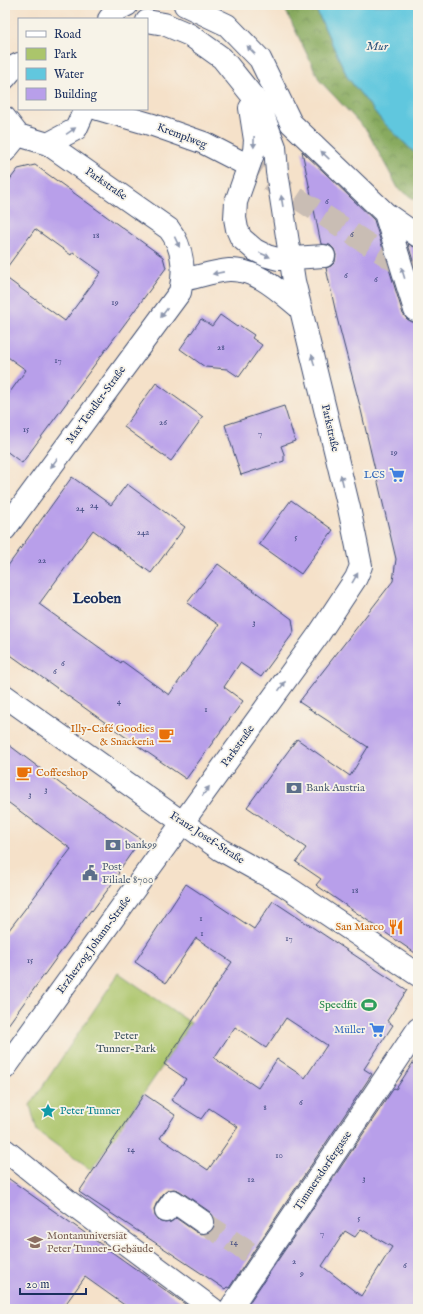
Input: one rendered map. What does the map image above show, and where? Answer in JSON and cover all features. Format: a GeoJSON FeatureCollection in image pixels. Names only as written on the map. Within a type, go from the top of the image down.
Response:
{"type":"FeatureCollection","features":[{"type":"Feature","properties":{"kind":"street"},"geometry":{"type":"LineString","coordinates":[[110,18],[117,10],[127,5]]}},
{"type":"Feature","properties":{"kind":"street"},"geometry":{"type":"LineString","coordinates":[[185,5],[227,25],[260,59],[291,123],[385,213],[418,236]]}},
{"type":"Feature","properties":{"kind":"street","name":"Parkstraße"},"geometry":{"type":"LineString","coordinates":[[148,21],[164,24],[190,35],[222,58],[259,104],[274,147],[290,258],[348,501],[361,566],[356,578],[319,634],[182,822]]}},
{"type":"Feature","properties":{"kind":"street"},"geometry":{"type":"LineString","coordinates":[[5,78],[18,64]]}},
{"type":"Feature","properties":{"kind":"street"},"geometry":{"type":"LineString","coordinates":[[247,89],[255,140],[254,151],[236,202],[234,218],[241,238],[255,250],[267,256],[278,259],[324,256]]}},
{"type":"Feature","properties":{"kind":"street"},"geometry":{"type":"LineString","coordinates":[[48,144],[76,129],[86,110]]}},
{"type":"Feature","properties":{"kind":"street","name":"Kremplweg"},"geometry":{"type":"LineString","coordinates":[[101,110],[197,140],[241,162]]}},
{"type":"Feature","properties":{"kind":"street","name":"Parkstraße"},"geometry":{"type":"LineString","coordinates":[[5,118],[11,143],[48,144],[169,229],[180,246],[183,280]]}},
{"type":"Feature","properties":{"kind":"street"},"geometry":{"type":"LineString","coordinates":[[385,213],[415,310]]}},
{"type":"Feature","properties":{"kind":"street"},"geometry":{"type":"LineString","coordinates":[[183,280],[229,270],[246,272],[272,284],[301,309]]}},
{"type":"Feature","properties":{"kind":"street","name":"Max Tendler-Straße"},"geometry":{"type":"LineString","coordinates":[[5,529],[180,292],[183,280]]}},
{"type":"Feature","properties":{"kind":"street","name":"Franz Josef-Straße"},"geometry":{"type":"LineString","coordinates":[[5,696],[214,844],[284,885],[416,973]]}},
{"type":"Feature","properties":{"kind":"street","name":"Erzherzog Johann-Straße"},"geometry":{"type":"LineString","coordinates":[[5,1068],[182,822]]}},
{"type":"Feature","properties":{"kind":"street","name":"Timmersdorfergasse"},"geometry":{"type":"LineString","coordinates":[[223,1306],[256,1257],[414,1038]]}},
{"type":"Feature","properties":{"kind":"street"},"geometry":{"type":"LineString","coordinates":[[5,1150],[68,1201],[223,1306]]}},
{"type":"Feature","properties":{"kind":"street"},"geometry":{"type":"LineString","coordinates":[[166,1211],[173,1201],[203,1222]]}},
{"type":"Feature","properties":{"kind":"green space"},"geometry":{"type":"Polygon","coordinates":[[[283,5],[314,5],[348,78],[383,122],[418,156],[418,202],[398,188],[367,131],[320,81],[283,5]]]}},
{"type":"Feature","properties":{"kind":"green space","name":"Peter Tunner-Park"},"geometry":{"type":"Polygon","coordinates":[[[119,973],[191,1023],[91,1170],[37,1131],[30,1105],[119,973]]]}},
{"type":"Feature","properties":{"kind":"water","name":"Mur"},"geometry":{"type":"Polygon","coordinates":[[[314,5],[418,5],[418,156],[383,122],[348,78],[314,5]]]}},
{"type":"Feature","properties":{"kind":"building","name":"LCS"},"geometry":{"type":"Polygon","coordinates":[[[302,151],[374,220],[403,314],[412,322],[418,322],[418,955],[316,885],[321,879],[296,862],[306,848],[247,807],[297,739],[350,776],[368,747],[299,702],[393,581],[396,559],[326,268],[335,262],[336,255],[334,249],[330,245],[321,244],[302,151]]]}},
{"type":"Feature","properties":{"kind":"building"},"geometry":{"type":"Polygon","coordinates":[[[35,165],[163,257],[166,268],[22,463],[5,450],[5,399],[26,370],[5,355],[5,277],[65,321],[101,272],[73,252],[71,255],[35,229],[5,270],[5,186],[18,169],[35,165]]]}},
{"type":"Feature","properties":{"kind":"building"},"geometry":{"type":"Polygon","coordinates":[[[408,244],[418,248],[418,277],[408,244]]]}},
{"type":"Feature","properties":{"kind":"building"},"geometry":{"type":"Polygon","coordinates":[[[220,315],[237,327],[239,325],[254,335],[252,338],[262,345],[239,377],[227,369],[205,367],[180,349],[201,319],[212,326],[220,315]]]}},
{"type":"Feature","properties":{"kind":"building"},"geometry":{"type":"Polygon","coordinates":[[[156,383],[203,417],[171,461],[124,427],[156,383]]]}},
{"type":"Feature","properties":{"kind":"building"},"geometry":{"type":"Polygon","coordinates":[[[284,406],[295,441],[281,446],[284,454],[284,461],[241,475],[225,425],[284,406]]]}},
{"type":"Feature","properties":{"kind":"building"},"geometry":{"type":"Polygon","coordinates":[[[72,477],[111,505],[127,484],[185,527],[151,573],[93,530],[39,604],[121,663],[122,661],[169,695],[219,625],[187,603],[218,564],[292,619],[294,632],[261,677],[240,663],[224,687],[243,701],[186,779],[5,651],[5,570],[72,477]]]}},
{"type":"Feature","properties":{"kind":"building"},"geometry":{"type":"Polygon","coordinates":[[[291,500],[333,530],[301,574],[259,544],[291,500]]]}},
{"type":"Feature","properties":{"kind":"building"},"geometry":{"type":"Polygon","coordinates":[[[5,742],[62,785],[141,839],[118,872],[119,873],[109,888],[92,911],[91,910],[5,1029],[5,935],[71,849],[5,800],[5,742]]]}},
{"type":"Feature","properties":{"kind":"building"},"geometry":{"type":"Polygon","coordinates":[[[186,884],[254,929],[273,901],[407,990],[387,1021],[393,1025],[364,1069],[372,1074],[229,1288],[227,1287],[225,1289],[79,1192],[144,1094],[175,1115],[160,1138],[208,1170],[238,1127],[209,1108],[201,1119],[171,1100],[186,1079],[164,1064],[232,962],[196,938],[166,983],[135,962],[186,884]],[[286,1018],[266,1048],[235,1027],[214,1058],[258,1088],[277,1059],[305,1078],[327,1045],[286,1018]],[[174,1189],[168,1190],[163,1194],[156,1204],[154,1210],[155,1216],[159,1221],[165,1223],[171,1222],[176,1218],[196,1232],[202,1234],[208,1233],[213,1229],[215,1223],[214,1217],[210,1212],[180,1191],[174,1189]]]}},
{"type":"Feature","properties":{"kind":"building"},"geometry":{"type":"Polygon","coordinates":[[[418,1055],[418,1309],[258,1309],[249,1303],[394,1088],[396,1089],[418,1055]],[[361,1229],[355,1237],[345,1231],[322,1266],[361,1296],[392,1247],[361,1229]]]}},
{"type":"Feature","properties":{"kind":"building"},"geometry":{"type":"Polygon","coordinates":[[[5,1176],[192,1309],[130,1309],[85,1277],[62,1309],[5,1309],[5,1176]]]}},
{"type":"Feature","properties":{"kind":"tunnel"},"geometry":{"type":"LineString","coordinates":[[241,162],[418,276]]}},
{"type":"Feature","properties":{"kind":"tunnel"},"geometry":{"type":"LineString","coordinates":[[203,1222],[250,1253]]}},
{"type":"Feature","properties":{"kind":"place","name":"LCS"},"geometry":{"type":"Point","coordinates":[397,475]}},
{"type":"Feature","properties":{"kind":"place","name":"Illy-Café Goodies & Snackeria"},"geometry":{"type":"Point","coordinates":[166,735]}},
{"type":"Feature","properties":{"kind":"place","name":"Coffeeshop"},"geometry":{"type":"Point","coordinates":[24,773]}},
{"type":"Feature","properties":{"kind":"place","name":"Bank Austria"},"geometry":{"type":"Point","coordinates":[294,788]}},
{"type":"Feature","properties":{"kind":"place","name":"bank99"},"geometry":{"type":"Point","coordinates":[113,845]}},
{"type":"Feature","properties":{"kind":"place","name":"Post Filiale 8700"},"geometry":{"type":"Point","coordinates":[90,873]}},
{"type":"Feature","properties":{"kind":"place","name":"San Marco"},"geometry":{"type":"Point","coordinates":[396,927]}},
{"type":"Feature","properties":{"kind":"place","name":"Speedfit"},"geometry":{"type":"Point","coordinates":[369,1005]}},
{"type":"Feature","properties":{"kind":"place","name":"Müller"},"geometry":{"type":"Point","coordinates":[377,1030]}},
{"type":"Feature","properties":{"kind":"place","name":"Peter Tunner"},"geometry":{"type":"Point","coordinates":[48,1111]}},
{"type":"Feature","properties":{"kind":"place","name":"Montanuniversiät Peter Tunner-Gebäude"},"geometry":{"type":"Point","coordinates":[35,1242]}},
{"type":"Feature","properties":{"kind":"district","name":"Leoben"},"geometry":{"type":"Point","coordinates":[97,598]}}]}
